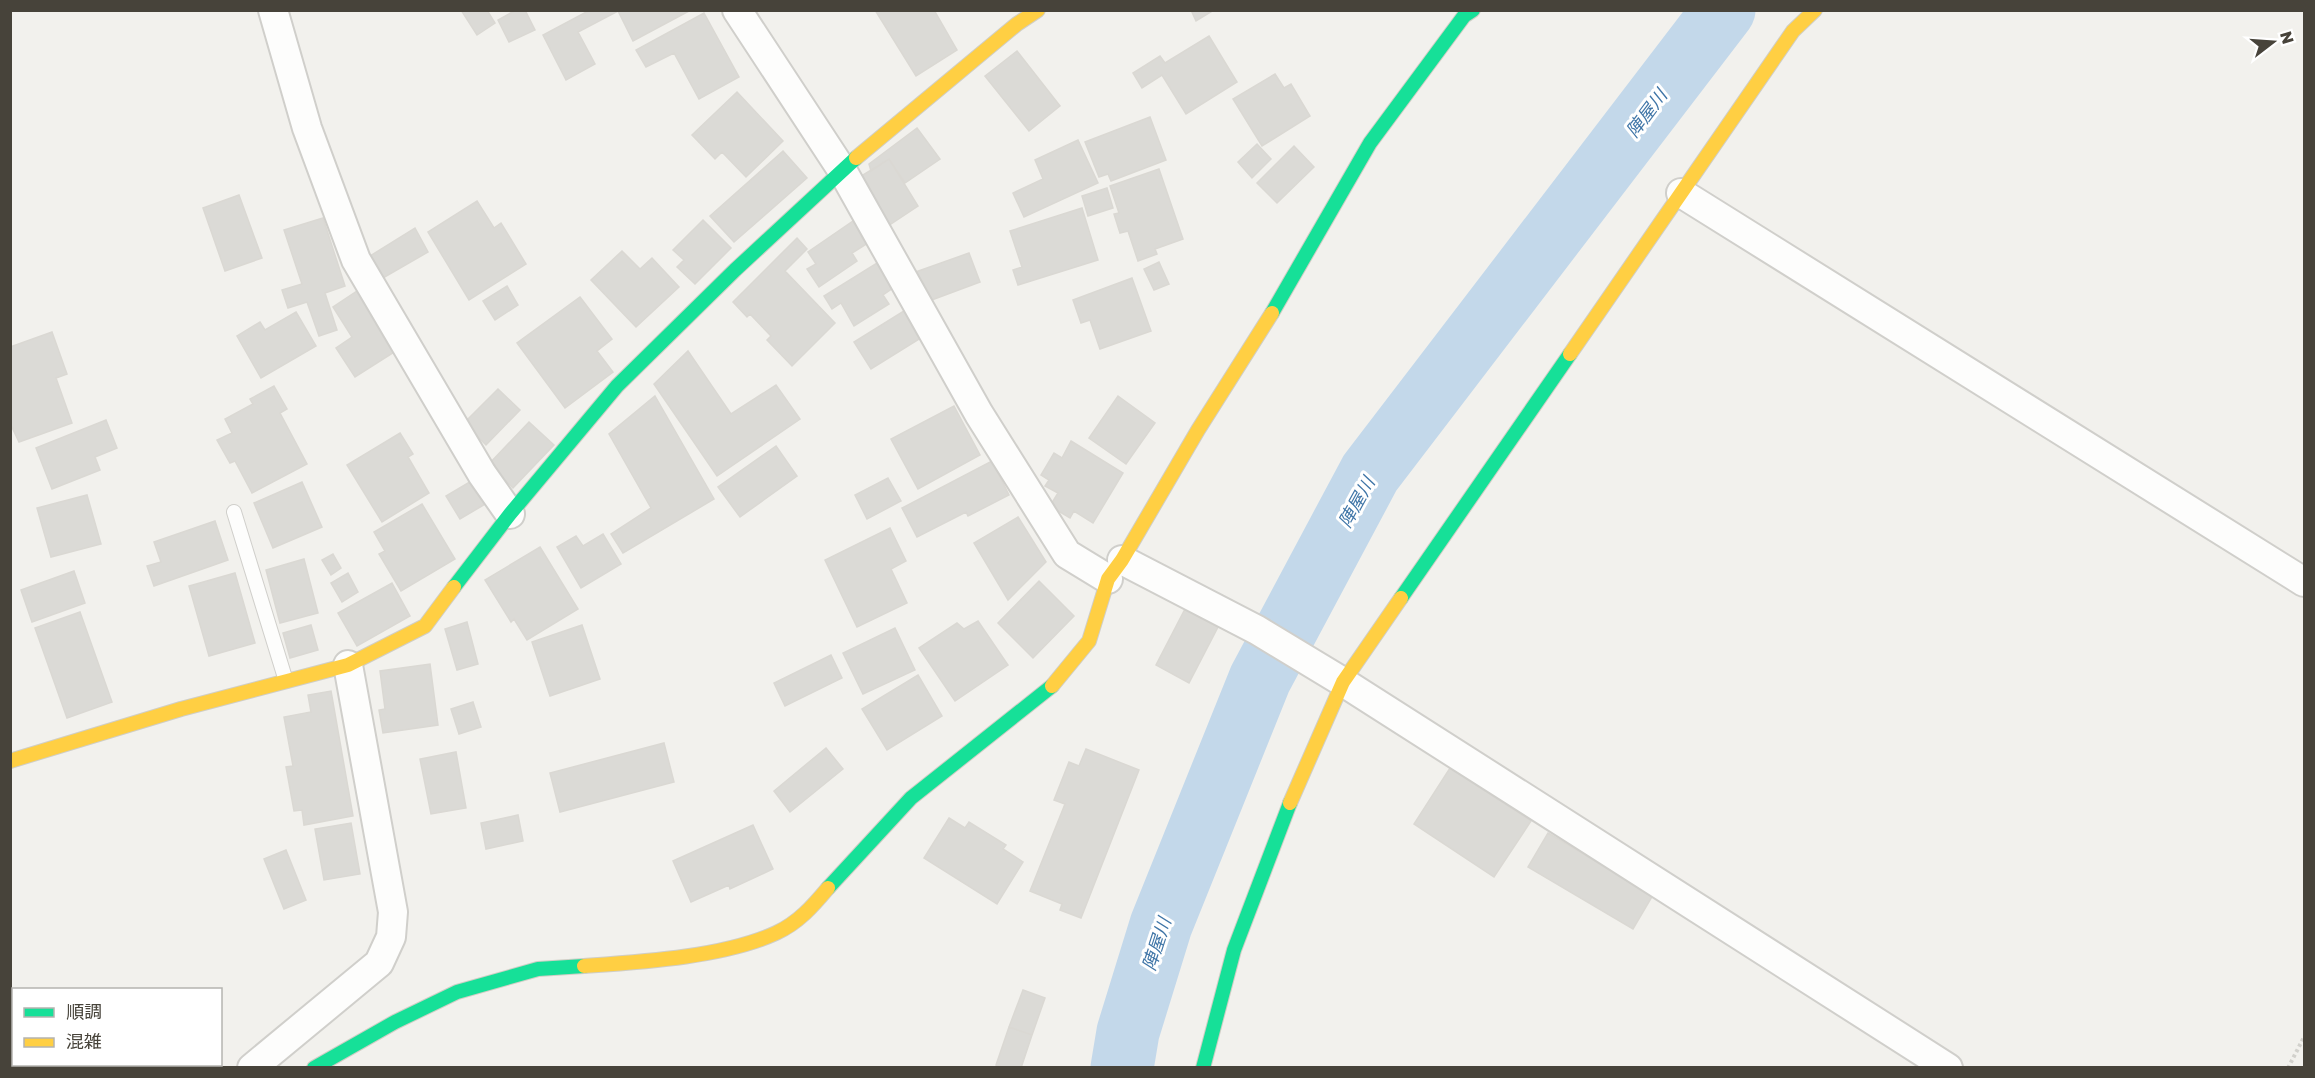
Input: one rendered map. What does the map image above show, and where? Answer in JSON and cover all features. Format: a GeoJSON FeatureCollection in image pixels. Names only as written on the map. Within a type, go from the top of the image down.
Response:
{"type":"FeatureCollection","features":[{"type":"Feature","properties":{"kind":"street"},"geometry":{"type":"LineString","coordinates":[[273,10],[307,128],[356,260],[482,474],[510,514]]}},
{"type":"Feature","properties":{"kind":"street"},"geometry":{"type":"LineString","coordinates":[[737,10],[842,170],[979,414],[1067,555],[1115,569],[1257,630],[1343,682],[1948,1068]]}},
{"type":"Feature","properties":{"kind":"street"},"geometry":{"type":"LineString","coordinates":[[10,761],[181,709],[348,665],[425,626],[510,514],[616,386],[842,170],[1017,24],[1038,10]]}},
{"type":"Feature","properties":{"kind":"street"},"geometry":{"type":"LineString","coordinates":[[314,1068],[395,1022],[457,992],[538,969],[635,962],[725,949],[776,933],[803,916],[911,798],[1058,681],[1089,642],[1115,569],[1198,430],[1277,305],[1370,143],[1464,16],[1473,10]]}},
{"type":"Feature","properties":{"kind":"street"},"geometry":{"type":"LineString","coordinates":[[1203,1068],[1234,950],[1293,794],[1343,682],[1793,31],[1815,10]]}},
{"type":"Feature","properties":{"kind":"street"},"geometry":{"type":"LineString","coordinates":[[1681,193],[2304,582]]}},
{"type":"Feature","properties":{"kind":"street"},"geometry":{"type":"LineString","coordinates":[[252,1068],[379,963],[392,937],[393,912],[348,665]]}},
{"type":"Feature","properties":{"kind":"lane"},"geometry":{"type":"LineString","coordinates":[[234,512],[286,681]]}},
{"type":"Feature","properties":{"kind":"path"},"geometry":{"type":"LineString","coordinates":[[2288,1068],[2304,1037]]}},
{"type":"Feature","properties":{"kind":"building"},"geometry":{"type":"Polygon","coordinates":[[[461,10],[487,10],[495,23],[477,35],[461,10]]]}},
{"type":"Feature","properties":{"kind":"building"},"geometry":{"type":"Polygon","coordinates":[[[516,10],[525,10],[535,30],[509,42],[498,20],[516,10]]]}},
{"type":"Feature","properties":{"kind":"building"},"geometry":{"type":"Polygon","coordinates":[[[590,10],[689,11],[633,41],[618,11],[578,32],[595,64],[566,80],[543,35],[590,10]]]}},
{"type":"Feature","properties":{"kind":"building"},"geometry":{"type":"Polygon","coordinates":[[[875,10],[934,10],[957,50],[916,76],[875,10]]]}},
{"type":"Feature","properties":{"kind":"building"},"geometry":{"type":"Polygon","coordinates":[[[1191,10],[1214,10],[1196,21],[1191,10]]]}},
{"type":"Feature","properties":{"kind":"building"},"geometry":{"type":"Polygon","coordinates":[[[704,13],[739,77],[699,99],[674,53],[646,67],[636,50],[704,13]]]}},
{"type":"Feature","properties":{"kind":"building"},"geometry":{"type":"Polygon","coordinates":[[[1209,36],[1237,82],[1186,114],[1162,75],[1142,88],[1133,73],[1160,56],[1165,63],[1209,36]]]}},
{"type":"Feature","properties":{"kind":"building"},"geometry":{"type":"Polygon","coordinates":[[[1017,51],[1060,106],[1029,131],[985,76],[1017,51]]]}},
{"type":"Feature","properties":{"kind":"building"},"geometry":{"type":"Polygon","coordinates":[[[1275,74],[1284,88],[1291,84],[1310,116],[1262,146],[1233,99],[1275,74]]]}},
{"type":"Feature","properties":{"kind":"building"},"geometry":{"type":"Polygon","coordinates":[[[737,92],[783,141],[746,177],[722,152],[715,159],[692,135],[737,92]]]}},
{"type":"Feature","properties":{"kind":"building"},"geometry":{"type":"Polygon","coordinates":[[[1150,117],[1166,160],[1111,181],[1108,174],[1099,177],[1085,142],[1150,117]]]}},
{"type":"Feature","properties":{"kind":"building"},"geometry":{"type":"Polygon","coordinates":[[[917,128],[940,159],[905,183],[889,159],[871,171],[869,164],[917,128]]]}},
{"type":"Feature","properties":{"kind":"building"},"geometry":{"type":"Polygon","coordinates":[[[1078,140],[1098,183],[1024,217],[1013,193],[1043,179],[1035,160],[1078,140]]]}},
{"type":"Feature","properties":{"kind":"building"},"geometry":{"type":"Polygon","coordinates":[[[1257,144],[1271,159],[1252,178],[1238,162],[1257,144]]]}},
{"type":"Feature","properties":{"kind":"building"},"geometry":{"type":"Polygon","coordinates":[[[1294,146],[1314,167],[1277,203],[1257,183],[1294,146]]]}},
{"type":"Feature","properties":{"kind":"building"},"geometry":{"type":"Polygon","coordinates":[[[783,151],[807,178],[734,242],[710,216],[783,151]]]}},
{"type":"Feature","properties":{"kind":"building"},"geometry":{"type":"Polygon","coordinates":[[[889,159],[918,206],[888,226],[858,178],[889,159]]]}},
{"type":"Feature","properties":{"kind":"building"},"geometry":{"type":"Polygon","coordinates":[[[1159,169],[1183,239],[1155,249],[1157,254],[1138,261],[1128,231],[1120,233],[1114,214],[1119,213],[1110,186],[1159,169]]]}},
{"type":"Feature","properties":{"kind":"building"},"geometry":{"type":"Polygon","coordinates":[[[1107,188],[1113,208],[1088,216],[1082,196],[1107,188]]]}},
{"type":"Feature","properties":{"kind":"building"},"geometry":{"type":"Polygon","coordinates":[[[239,195],[262,258],[225,271],[203,208],[239,195]]]}},
{"type":"Feature","properties":{"kind":"building"},"geometry":{"type":"Polygon","coordinates":[[[477,201],[494,228],[501,223],[526,264],[469,300],[428,232],[477,201]]]}},
{"type":"Feature","properties":{"kind":"building"},"geometry":{"type":"Polygon","coordinates":[[[1082,208],[1098,260],[1018,285],[1013,270],[1022,267],[1010,231],[1082,208]]]}},
{"type":"Feature","properties":{"kind":"building"},"geometry":{"type":"Polygon","coordinates":[[[323,218],[345,286],[325,293],[337,330],[319,336],[307,302],[288,308],[282,290],[302,284],[284,230],[323,218]]]}},
{"type":"Feature","properties":{"kind":"building"},"geometry":{"type":"Polygon","coordinates":[[[703,220],[731,248],[695,284],[677,267],[684,260],[673,250],[703,220]]]}},
{"type":"Feature","properties":{"kind":"building"},"geometry":{"type":"Polygon","coordinates":[[[853,221],[868,243],[852,253],[857,261],[819,287],[807,269],[816,264],[808,252],[853,221]]]}},
{"type":"Feature","properties":{"kind":"building"},"geometry":{"type":"Polygon","coordinates":[[[415,228],[428,252],[383,278],[370,256],[415,228]]]}},
{"type":"Feature","properties":{"kind":"building"},"geometry":{"type":"Polygon","coordinates":[[[797,238],[807,249],[785,271],[835,323],[792,366],[767,340],[771,336],[750,314],[747,317],[733,302],[797,238]]]}},
{"type":"Feature","properties":{"kind":"building"},"geometry":{"type":"Polygon","coordinates":[[[622,251],[640,269],[652,258],[679,287],[636,327],[591,280],[622,251]]]}},
{"type":"Feature","properties":{"kind":"building"},"geometry":{"type":"Polygon","coordinates":[[[969,253],[980,282],[921,304],[910,274],[969,253]]]}},
{"type":"Feature","properties":{"kind":"building"},"geometry":{"type":"Polygon","coordinates":[[[1159,262],[1169,284],[1154,290],[1144,269],[1159,262]]]}},
{"type":"Feature","properties":{"kind":"building"},"geometry":{"type":"Polygon","coordinates":[[[877,263],[893,288],[883,295],[889,304],[854,326],[841,303],[832,309],[824,296],[877,263]]]}},
{"type":"Feature","properties":{"kind":"building"},"geometry":{"type":"Polygon","coordinates":[[[1132,278],[1151,331],[1100,349],[1090,320],[1081,323],[1073,300],[1132,278]]]}},
{"type":"Feature","properties":{"kind":"building"},"geometry":{"type":"Polygon","coordinates":[[[507,286],[518,305],[495,320],[483,301],[507,286]]]}},
{"type":"Feature","properties":{"kind":"building"},"geometry":{"type":"Polygon","coordinates":[[[360,289],[399,349],[355,377],[336,348],[352,337],[333,307],[360,289]]]}},
{"type":"Feature","properties":{"kind":"building"},"geometry":{"type":"Polygon","coordinates":[[[580,297],[612,339],[597,351],[613,372],[565,408],[517,343],[580,297]]]}},
{"type":"Feature","properties":{"kind":"building"},"geometry":{"type":"Polygon","coordinates":[[[907,309],[924,336],[871,369],[854,342],[907,309]]]}},
{"type":"Feature","properties":{"kind":"building"},"geometry":{"type":"Polygon","coordinates":[[[296,312],[316,346],[261,378],[237,336],[260,322],[265,330],[296,312]]]}},
{"type":"Feature","properties":{"kind":"building"},"geometry":{"type":"Polygon","coordinates":[[[52,332],[67,374],[56,378],[72,423],[19,442],[10,423],[10,347],[52,332]]]}},
{"type":"Feature","properties":{"kind":"building"},"geometry":{"type":"Polygon","coordinates":[[[688,351],[731,414],[776,385],[800,419],[717,476],[654,384],[688,351]]]}},
{"type":"Feature","properties":{"kind":"building"},"geometry":{"type":"Polygon","coordinates":[[[274,386],[287,409],[280,413],[307,464],[252,493],[235,461],[230,463],[217,440],[232,433],[225,419],[253,404],[250,399],[274,386]]]}},
{"type":"Feature","properties":{"kind":"building"},"geometry":{"type":"Polygon","coordinates":[[[498,389],[520,410],[486,445],[464,423],[498,389]]]}},
{"type":"Feature","properties":{"kind":"building"},"geometry":{"type":"Polygon","coordinates":[[[655,396],[714,499],[623,553],[611,534],[651,508],[609,434],[655,396]]]}},
{"type":"Feature","properties":{"kind":"building"},"geometry":{"type":"Polygon","coordinates":[[[1118,396],[1155,423],[1126,464],[1089,438],[1118,396]]]}},
{"type":"Feature","properties":{"kind":"building"},"geometry":{"type":"Polygon","coordinates":[[[954,406],[980,455],[918,489],[891,439],[954,406]]]}},
{"type":"Feature","properties":{"kind":"building"},"geometry":{"type":"Polygon","coordinates":[[[106,420],[117,448],[95,457],[100,470],[52,489],[36,448],[106,420]]]}},
{"type":"Feature","properties":{"kind":"building"},"geometry":{"type":"Polygon","coordinates":[[[529,422],[554,445],[513,488],[489,464],[529,422]]]}},
{"type":"Feature","properties":{"kind":"building"},"geometry":{"type":"Polygon","coordinates":[[[400,433],[413,454],[408,457],[429,493],[382,522],[347,465],[400,433]]]}},
{"type":"Feature","properties":{"kind":"building"},"geometry":{"type":"Polygon","coordinates":[[[1071,441],[1123,473],[1093,523],[1074,511],[1070,518],[1050,506],[1058,493],[1045,486],[1049,480],[1041,475],[1054,453],[1062,458],[1071,441]]]}},
{"type":"Feature","properties":{"kind":"building"},"geometry":{"type":"Polygon","coordinates":[[[776,446],[797,476],[740,517],[718,487],[776,446]]]}},
{"type":"Feature","properties":{"kind":"building"},"geometry":{"type":"Polygon","coordinates":[[[992,461],[1009,495],[968,516],[966,512],[917,537],[902,508],[992,461]]]}},
{"type":"Feature","properties":{"kind":"building"},"geometry":{"type":"Polygon","coordinates":[[[888,478],[901,501],[867,519],[855,495],[888,478]]]}},
{"type":"Feature","properties":{"kind":"building"},"geometry":{"type":"Polygon","coordinates":[[[473,480],[487,503],[460,519],[446,496],[473,480]]]}},
{"type":"Feature","properties":{"kind":"building"},"geometry":{"type":"Polygon","coordinates":[[[302,482],[322,527],[273,548],[254,503],[302,482]]]}},
{"type":"Feature","properties":{"kind":"building"},"geometry":{"type":"Polygon","coordinates":[[[87,495],[101,544],[51,557],[37,508],[87,495]]]}},
{"type":"Feature","properties":{"kind":"building"},"geometry":{"type":"Polygon","coordinates":[[[422,504],[455,559],[401,591],[379,554],[385,551],[374,532],[422,504]]]}},
{"type":"Feature","properties":{"kind":"building"},"geometry":{"type":"Polygon","coordinates":[[[1018,517],[1046,562],[1008,600],[974,543],[1018,517]]]}},
{"type":"Feature","properties":{"kind":"building"},"geometry":{"type":"Polygon","coordinates":[[[215,521],[228,560],[154,586],[147,566],[161,562],[154,542],[215,521]]]}},
{"type":"Feature","properties":{"kind":"building"},"geometry":{"type":"Polygon","coordinates":[[[890,528],[906,561],[891,569],[907,603],[857,627],[825,560],[890,528]]]}},
{"type":"Feature","properties":{"kind":"building"},"geometry":{"type":"Polygon","coordinates":[[[603,534],[621,564],[581,588],[557,547],[576,536],[583,546],[603,534]]]}},
{"type":"Feature","properties":{"kind":"building"},"geometry":{"type":"Polygon","coordinates":[[[540,547],[578,609],[527,640],[514,619],[511,622],[485,580],[540,547]]]}},
{"type":"Feature","properties":{"kind":"building"},"geometry":{"type":"Polygon","coordinates":[[[333,554],[341,568],[331,575],[322,560],[333,554]]]}},
{"type":"Feature","properties":{"kind":"building"},"geometry":{"type":"Polygon","coordinates":[[[304,559],[318,613],[280,623],[266,570],[304,559]]]}},
{"type":"Feature","properties":{"kind":"building"},"geometry":{"type":"Polygon","coordinates":[[[74,571],[85,603],[32,622],[21,590],[74,571]]]}},
{"type":"Feature","properties":{"kind":"building"},"geometry":{"type":"Polygon","coordinates":[[[235,573],[255,643],[209,656],[189,586],[235,573]]]}},
{"type":"Feature","properties":{"kind":"building"},"geometry":{"type":"Polygon","coordinates":[[[348,573],[358,592],[342,602],[331,583],[348,573]]]}},
{"type":"Feature","properties":{"kind":"building"},"geometry":{"type":"Polygon","coordinates":[[[1039,581],[1074,616],[1033,658],[998,623],[1039,581]]]}},
{"type":"Feature","properties":{"kind":"building"},"geometry":{"type":"Polygon","coordinates":[[[392,583],[410,616],[357,646],[338,613],[392,583]]]}},
{"type":"Feature","properties":{"kind":"building"},"geometry":{"type":"Polygon","coordinates":[[[1185,609],[1218,627],[1189,683],[1156,665],[1185,609]]]}},
{"type":"Feature","properties":{"kind":"building"},"geometry":{"type":"Polygon","coordinates":[[[80,612],[112,702],[67,718],[35,628],[80,612]]]}},
{"type":"Feature","properties":{"kind":"building"},"geometry":{"type":"Polygon","coordinates":[[[978,621],[1008,665],[955,701],[919,648],[957,623],[964,629],[978,621]]]}},
{"type":"Feature","properties":{"kind":"building"},"geometry":{"type":"Polygon","coordinates":[[[467,622],[478,664],[457,670],[445,629],[467,622]]]}},
{"type":"Feature","properties":{"kind":"building"},"geometry":{"type":"Polygon","coordinates":[[[311,625],[318,650],[290,658],[283,633],[311,625]]]}},
{"type":"Feature","properties":{"kind":"building"},"geometry":{"type":"Polygon","coordinates":[[[582,625],[600,679],[550,696],[532,642],[582,625]]]}},
{"type":"Feature","properties":{"kind":"building"},"geometry":{"type":"Polygon","coordinates":[[[895,628],[915,670],[863,694],[843,653],[895,628]]]}},
{"type":"Feature","properties":{"kind":"building"},"geometry":{"type":"Polygon","coordinates":[[[831,655],[842,678],[785,706],[774,683],[831,655]]]}},
{"type":"Feature","properties":{"kind":"building"},"geometry":{"type":"Polygon","coordinates":[[[430,664],[438,725],[383,733],[379,710],[385,709],[380,671],[430,664]]]}},
{"type":"Feature","properties":{"kind":"building"},"geometry":{"type":"Polygon","coordinates":[[[918,675],[942,716],[887,750],[862,709],[918,675]]]}},
{"type":"Feature","properties":{"kind":"building"},"geometry":{"type":"Polygon","coordinates":[[[331,691],[353,816],[304,825],[302,810],[294,811],[286,767],[293,766],[284,717],[311,712],[308,695],[331,691]]]}},
{"type":"Feature","properties":{"kind":"building"},"geometry":{"type":"Polygon","coordinates":[[[473,702],[481,727],[459,734],[451,709],[473,702]]]}},
{"type":"Feature","properties":{"kind":"building"},"geometry":{"type":"Polygon","coordinates":[[[664,743],[674,782],[560,812],[550,773],[664,743]]]}},
{"type":"Feature","properties":{"kind":"building"},"geometry":{"type":"Polygon","coordinates":[[[826,748],[843,769],[790,812],[774,791],[826,748]]]}},
{"type":"Feature","properties":{"kind":"building"},"geometry":{"type":"Polygon","coordinates":[[[1086,749],[1139,770],[1081,918],[1060,910],[1062,904],[1030,891],[1065,804],[1054,800],[1069,762],[1079,766],[1086,749]]]}},
{"type":"Feature","properties":{"kind":"building"},"geometry":{"type":"Polygon","coordinates":[[[456,752],[466,808],[431,814],[420,759],[456,752]]]}},
{"type":"Feature","properties":{"kind":"building"},"geometry":{"type":"Polygon","coordinates":[[[1450,768],[1531,821],[1494,877],[1414,824],[1450,768]]]}},
{"type":"Feature","properties":{"kind":"building"},"geometry":{"type":"Polygon","coordinates":[[[518,815],[523,841],[486,849],[481,823],[518,815]]]}},
{"type":"Feature","properties":{"kind":"building"},"geometry":{"type":"Polygon","coordinates":[[[949,818],[965,828],[969,822],[1006,845],[1003,849],[1023,862],[997,904],[924,858],[949,818]]]}},
{"type":"Feature","properties":{"kind":"building"},"geometry":{"type":"Polygon","coordinates":[[[351,823],[360,874],[324,880],[315,829],[351,823]]]}},
{"type":"Feature","properties":{"kind":"building"},"geometry":{"type":"Polygon","coordinates":[[[753,825],[773,869],[730,889],[729,885],[691,902],[673,861],[753,825]]]}},
{"type":"Feature","properties":{"kind":"building"},"geometry":{"type":"Polygon","coordinates":[[[1548,833],[1653,895],[1633,929],[1528,867],[1548,833]]]}},
{"type":"Feature","properties":{"kind":"building"},"geometry":{"type":"Polygon","coordinates":[[[286,850],[306,900],[284,909],[264,859],[286,850]]]}},
{"type":"Feature","properties":{"kind":"building"},"geometry":{"type":"Polygon","coordinates":[[[1023,990],[1045,998],[1032,1035],[1009,1027],[1023,990]]]}},
{"type":"Feature","properties":{"kind":"building"},"geometry":{"type":"Polygon","coordinates":[[[1009,1027],[1032,1035],[1021,1068],[1004,1068],[996,1065],[1009,1027]]]}},
{"type":"Feature","properties":{"kind":"waterway","name":"陣屋川"},"geometry":{"type":"LineString","coordinates":[[1122,1068],[1128,1032],[1161,925],[1260,679],[1370,473],[1724,10]]}},
{"type":"Feature","properties":{"kind":"traffic: fast"},"geometry":{"type":"LineString","coordinates":[[1272,313],[1370,143],[1464,16],[1473,10]]}},
{"type":"Feature","properties":{"kind":"traffic: fast"},"geometry":{"type":"LineString","coordinates":[[454,587],[510,514],[617,386],[735,270],[856,158]]}},
{"type":"Feature","properties":{"kind":"traffic: fast"},"geometry":{"type":"LineString","coordinates":[[1401,598],[1570,354]]}},
{"type":"Feature","properties":{"kind":"traffic: fast"},"geometry":{"type":"LineString","coordinates":[[828,888],[911,798],[1052,686]]}},
{"type":"Feature","properties":{"kind":"traffic: fast"},"geometry":{"type":"LineString","coordinates":[[1203,1068],[1234,950],[1290,803]]}},
{"type":"Feature","properties":{"kind":"traffic: fast"},"geometry":{"type":"LineString","coordinates":[[314,1068],[395,1022],[457,992],[538,969],[584,966]]}},
{"type":"Feature","properties":{"kind":"traffic: slow"},"geometry":{"type":"LineString","coordinates":[[856,158],[1017,24],[1038,10]]}},
{"type":"Feature","properties":{"kind":"traffic: slow"},"geometry":{"type":"LineString","coordinates":[[1570,354],[1793,31],[1815,10]]}},
{"type":"Feature","properties":{"kind":"traffic: slow"},"geometry":{"type":"LineString","coordinates":[[1052,686],[1089,641],[1108,579],[1122,560],[1198,430],[1272,313]]}},
{"type":"Feature","properties":{"kind":"traffic: slow"},"geometry":{"type":"LineString","coordinates":[[10,761],[181,709],[348,665],[425,626],[454,587]]}},
{"type":"Feature","properties":{"kind":"traffic: slow"},"geometry":{"type":"LineString","coordinates":[[1290,803],[1343,682],[1401,598]]}},
{"type":"Feature","properties":{"kind":"traffic: slow"},"geometry":{"type":"LineString","coordinates":[[584,966],[682,957],[732,948],[755,941],[776,933],[798,919],[828,888]]}}]}
